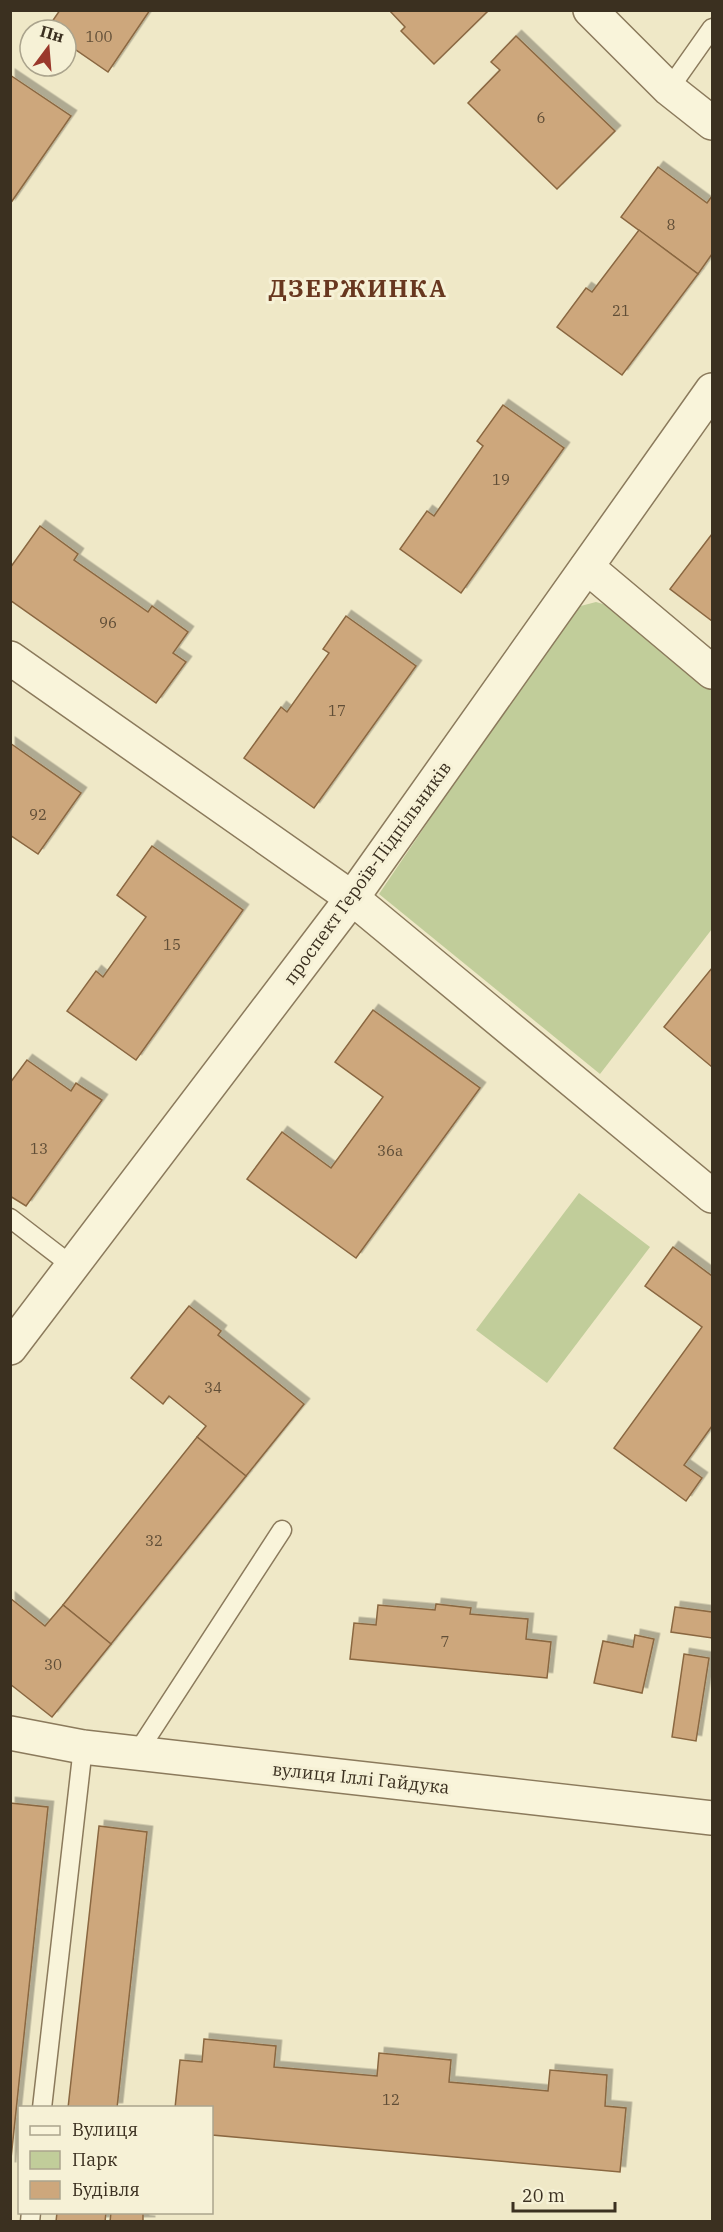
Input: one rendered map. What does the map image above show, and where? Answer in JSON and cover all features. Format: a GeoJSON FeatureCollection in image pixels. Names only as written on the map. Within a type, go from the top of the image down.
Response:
{"type":"FeatureCollection","features":[{"type":"Feature","properties":{"kind":"street"},"geometry":{"type":"LineString","coordinates":[[590,10],[669,89],[712,123]]}},
{"type":"Feature","properties":{"kind":"street","name":"проспект Героїв-Підпільників"},"geometry":{"type":"LineString","coordinates":[[10,1348],[352,898],[712,390]]}},
{"type":"Feature","properties":{"kind":"street"},"geometry":{"type":"LineString","coordinates":[[587,567],[712,672]]}},
{"type":"Feature","properties":{"kind":"street"},"geometry":{"type":"LineString","coordinates":[[10,658],[352,898],[712,1196]]}},
{"type":"Feature","properties":{"kind":"street","name":"вулиця Іллі Гайдука"},"geometry":{"type":"LineString","coordinates":[[10,1733],[82,1747],[712,1818]]}},
{"type":"Feature","properties":{"kind":"lane"},"geometry":{"type":"LineString","coordinates":[[669,89],[712,28]]}},
{"type":"Feature","properties":{"kind":"lane"},"geometry":{"type":"LineString","coordinates":[[10,1218],[71,1265]]}},
{"type":"Feature","properties":{"kind":"lane"},"geometry":{"type":"LineString","coordinates":[[137,1753],[282,1530]]}},
{"type":"Feature","properties":{"kind":"lane"},"geometry":{"type":"LineString","coordinates":[[42,2106],[82,1747]]}},
{"type":"Feature","properties":{"kind":"green space"},"geometry":{"type":"Polygon","coordinates":[[[596,602],[617,608],[712,689],[712,929],[600,1074],[379,894],[573,608],[596,602]]]}},
{"type":"Feature","properties":{"kind":"green space"},"geometry":{"type":"Polygon","coordinates":[[[579,1193],[650,1247],[547,1383],[476,1330],[579,1193]]]}},
{"type":"Feature","properties":{"kind":"building"},"geometry":{"type":"Polygon","coordinates":[[[60,10],[150,10],[108,72],[78,51],[78,18],[55,18],[60,10]]]}},
{"type":"Feature","properties":{"kind":"building"},"geometry":{"type":"Polygon","coordinates":[[[389,10],[489,10],[434,64],[401,31],[405,27],[389,10]]]}},
{"type":"Feature","properties":{"kind":"building"},"geometry":{"type":"Polygon","coordinates":[[[516,36],[615,131],[557,189],[468,103],[500,70],[491,62],[516,36]]]}},
{"type":"Feature","properties":{"kind":"building"},"geometry":{"type":"Polygon","coordinates":[[[10,75],[71,116],[10,204],[10,75]]]}},
{"type":"Feature","properties":{"kind":"building"},"geometry":{"type":"Polygon","coordinates":[[[658,167],[707,203],[712,196],[712,254],[698,274],[621,217],[658,167]]]}},
{"type":"Feature","properties":{"kind":"building"},"geometry":{"type":"Polygon","coordinates":[[[639,230],[698,274],[622,375],[557,327],[586,288],[592,292],[639,230]]]}},
{"type":"Feature","properties":{"kind":"building"},"geometry":{"type":"Polygon","coordinates":[[[503,405],[564,448],[461,593],[400,549],[427,511],[434,516],[483,446],[477,441],[503,405]]]}},
{"type":"Feature","properties":{"kind":"building"},"geometry":{"type":"Polygon","coordinates":[[[40,526],[78,554],[74,560],[148,612],[152,606],[188,632],[173,653],[186,662],[156,703],[10,600],[10,568],[40,526]]]}},
{"type":"Feature","properties":{"kind":"building"},"geometry":{"type":"Polygon","coordinates":[[[712,534],[712,621],[670,589],[712,534]]]}},
{"type":"Feature","properties":{"kind":"building"},"geometry":{"type":"Polygon","coordinates":[[[346,616],[416,666],[314,808],[244,758],[281,707],[287,712],[329,653],[323,649],[346,616]]]}},
{"type":"Feature","properties":{"kind":"building"},"geometry":{"type":"Polygon","coordinates":[[[10,743],[81,793],[38,854],[10,835],[10,743]]]}},
{"type":"Feature","properties":{"kind":"building"},"geometry":{"type":"Polygon","coordinates":[[[152,846],[243,910],[136,1060],[67,1011],[96,971],[103,977],[146,917],[117,895],[152,846]]]}},
{"type":"Feature","properties":{"kind":"building"},"geometry":{"type":"Polygon","coordinates":[[[712,968],[712,1067],[664,1027],[712,968]]]}},
{"type":"Feature","properties":{"kind":"building"},"geometry":{"type":"Polygon","coordinates":[[[373,1010],[480,1088],[356,1258],[247,1179],[282,1132],[331,1168],[383,1097],[335,1062],[373,1010]]]}},
{"type":"Feature","properties":{"kind":"building"},"geometry":{"type":"Polygon","coordinates":[[[27,1060],[71,1091],[76,1083],[102,1100],[26,1206],[10,1196],[10,1083],[27,1060]]]}},
{"type":"Feature","properties":{"kind":"building"},"geometry":{"type":"Polygon","coordinates":[[[673,1247],[712,1276],[712,1426],[684,1465],[702,1478],[686,1501],[614,1448],[702,1327],[645,1286],[673,1247]]]}},
{"type":"Feature","properties":{"kind":"building"},"geometry":{"type":"Polygon","coordinates":[[[189,1306],[221,1331],[218,1335],[304,1404],[246,1476],[197,1437],[206,1426],[169,1396],[163,1404],[131,1378],[189,1306]]]}},
{"type":"Feature","properties":{"kind":"building"},"geometry":{"type":"Polygon","coordinates":[[[197,1437],[246,1476],[111,1644],[63,1605],[197,1437]]]}},
{"type":"Feature","properties":{"kind":"building"},"geometry":{"type":"Polygon","coordinates":[[[10,1598],[45,1626],[63,1605],[111,1644],[52,1717],[10,1684],[10,1598]]]}},
{"type":"Feature","properties":{"kind":"building"},"geometry":{"type":"Polygon","coordinates":[[[436,1604],[471,1608],[470,1614],[528,1619],[526,1639],[551,1642],[547,1678],[350,1659],[354,1623],[376,1625],[378,1605],[435,1610],[436,1604]]]}},
{"type":"Feature","properties":{"kind":"building"},"geometry":{"type":"Polygon","coordinates":[[[675,1607],[712,1612],[712,1638],[671,1632],[675,1607]]]}},
{"type":"Feature","properties":{"kind":"building"},"geometry":{"type":"Polygon","coordinates":[[[635,1635],[654,1639],[642,1693],[594,1683],[603,1641],[633,1647],[635,1635]]]}},
{"type":"Feature","properties":{"kind":"building"},"geometry":{"type":"Polygon","coordinates":[[[684,1654],[709,1658],[696,1741],[672,1737],[684,1654]]]}},
{"type":"Feature","properties":{"kind":"building"},"geometry":{"type":"Polygon","coordinates":[[[10,1803],[48,1807],[10,2168],[10,1803]]]}},
{"type":"Feature","properties":{"kind":"building"},"geometry":{"type":"Polygon","coordinates":[[[99,1826],[147,1832],[117,2106],[68,2106],[99,1826]]]}},
{"type":"Feature","properties":{"kind":"building"},"geometry":{"type":"Polygon","coordinates":[[[204,2039],[276,2046],[274,2067],[377,2076],[379,2053],[451,2060],[449,2082],[548,2091],[550,2070],[607,2075],[605,2106],[626,2108],[620,2172],[213,2135],[213,2106],[175,2106],[180,2060],[202,2062],[204,2039]]]}},
{"type":"Feature","properties":{"kind":"building"},"geometry":{"type":"Polygon","coordinates":[[[57,2214],[106,2214],[105,2222],[56,2222],[57,2214]]]}},
{"type":"Feature","properties":{"kind":"building"},"geometry":{"type":"Polygon","coordinates":[[[111,2214],[143,2214],[143,2221],[150,2222],[110,2222],[111,2214]]]}},
{"type":"Feature","properties":{"kind":"district","name":"ДЗЕРЖИНКА"},"geometry":{"type":"Point","coordinates":[358,288]}}]}
